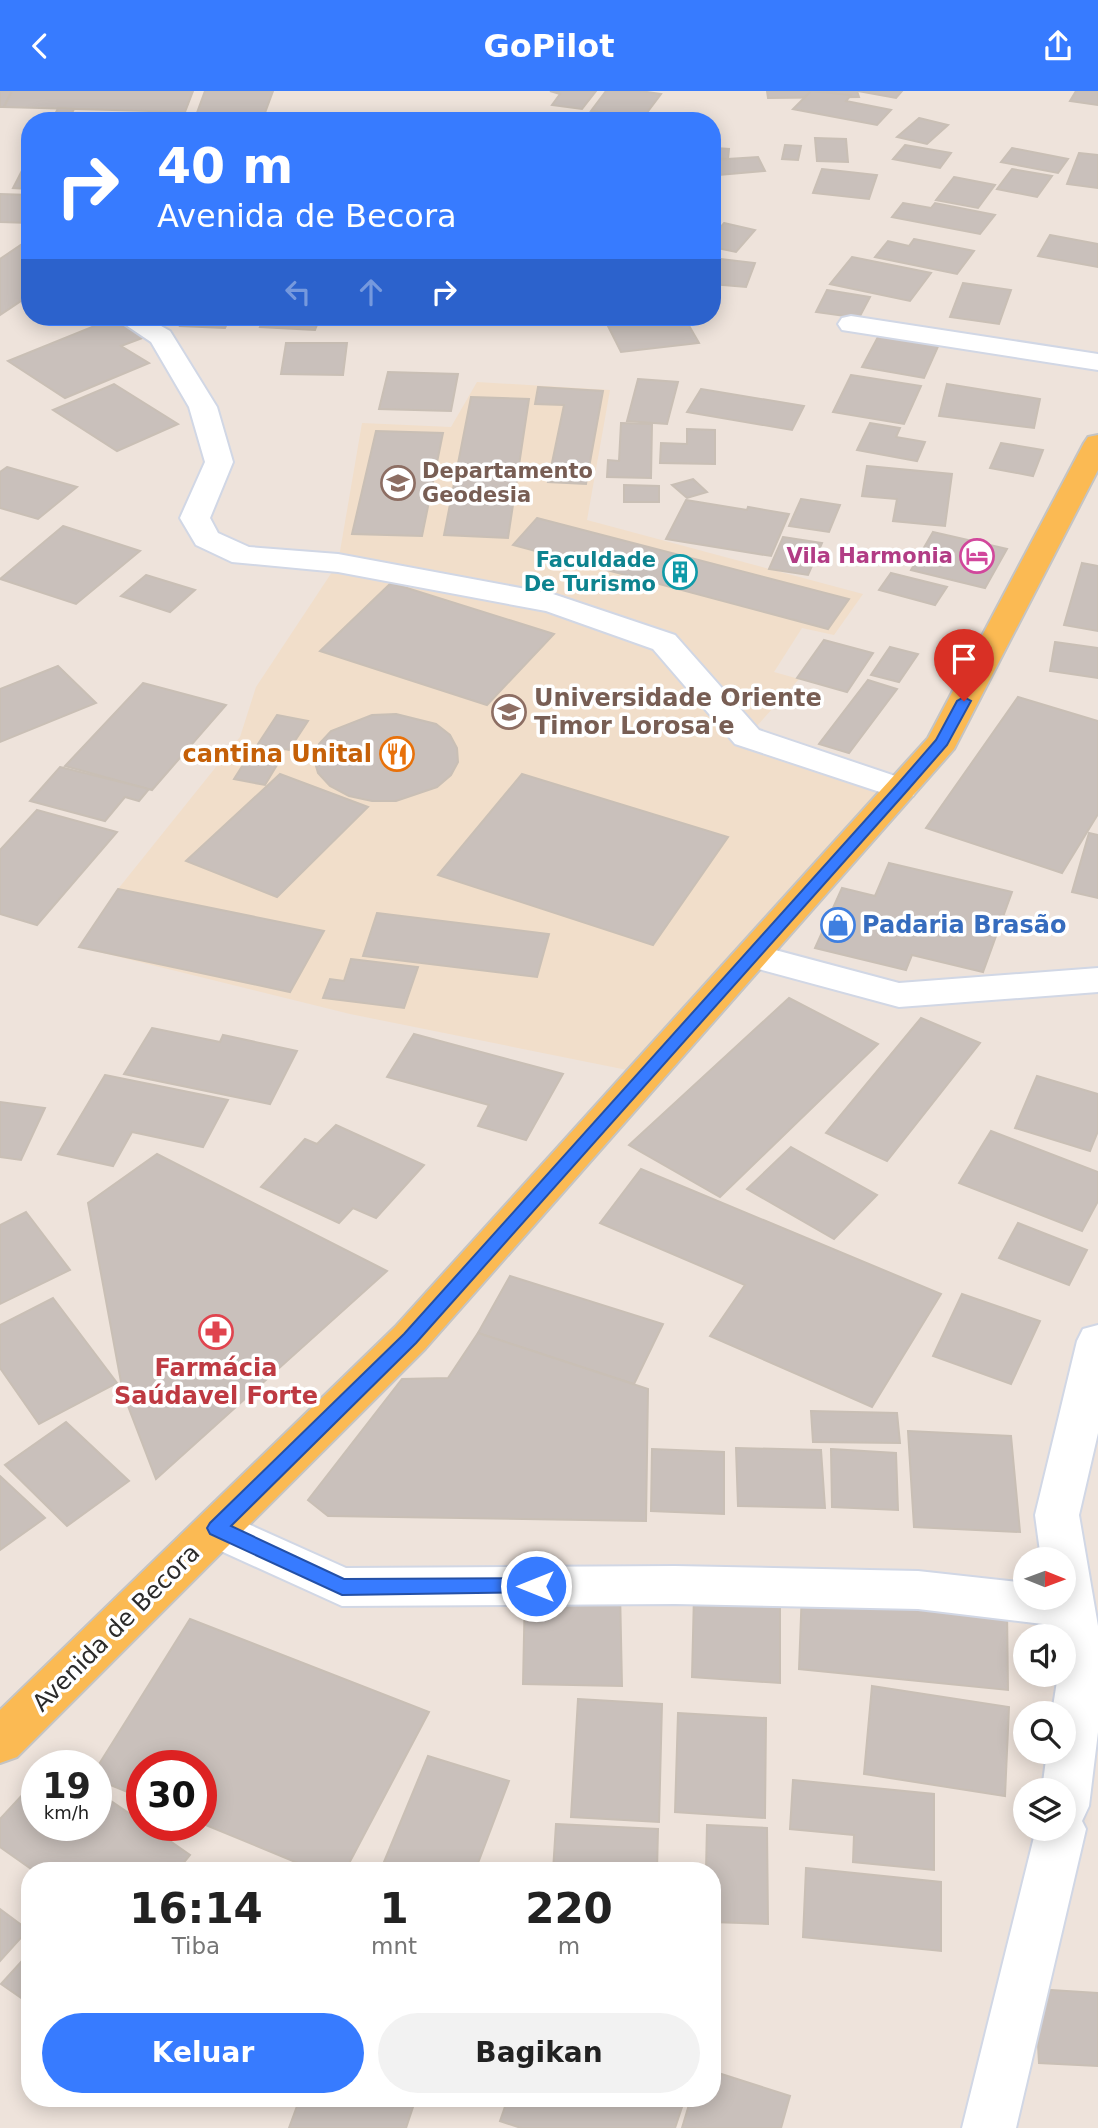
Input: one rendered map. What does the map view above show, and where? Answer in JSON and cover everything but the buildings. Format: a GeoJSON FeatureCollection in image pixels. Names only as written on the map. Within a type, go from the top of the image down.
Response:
{"type":"FeatureCollection","features":[{"type":"Feature","properties":{"kind":"main road","name":"Avenida de Becora"},"geometry":{"type":"LineString","coordinates":[[0,1742],[410,1338],[942,742],[1098,443]]}},
{"type":"Feature","properties":{"kind":"street"},"geometry":{"type":"LineString","coordinates":[[851,324],[1098,362]]}},
{"type":"Feature","properties":{"kind":"street"},"geometry":{"type":"LineString","coordinates":[[142,326],[161,337],[203,407],[219,461],[195,518],[206,539],[243,556],[338,563],[553,603],[664,642],[747,737],[901,789]]}},
{"type":"Feature","properties":{"kind":"street"},"geometry":{"type":"LineString","coordinates":[[753,956],[900,995],[1098,980]]}},
{"type":"Feature","properties":{"kind":"street"},"geometry":{"type":"LineString","coordinates":[[1062,1547],[1057,1515],[1098,1341]]}},
{"type":"Feature","properties":{"kind":"street"},"geometry":{"type":"LineString","coordinates":[[217,1528],[342,1587],[675,1585],[918,1590],[1013,1601]]}},
{"type":"Feature","properties":{"kind":"street"},"geometry":{"type":"LineString","coordinates":[[1068,1778],[1082,1672],[1072,1610]]}},
{"type":"Feature","properties":{"kind":"street"},"geometry":{"type":"LineString","coordinates":[[989,2128],[1058,1841]]}},
{"type":"Feature","properties":{"kind":"shaded area","name":"Universidade Oriente Timor Lorosa'e"},"geometry":{"type":"Polygon","coordinates":[[[477,382],[610,390],[587,520],[863,594],[834,635],[802,628],[774,672],[799,679],[747,737],[901,789],[647,1074],[350,1014],[79,947],[118,889],[240,737],[256,687],[338,563],[362,423],[451,427],[477,382]]]}},
{"type":"Feature","properties":{"kind":"place","name":"Departamento Geodesia"},"geometry":{"type":"Point","coordinates":[398,483]}},
{"type":"Feature","properties":{"kind":"place","name":"Vila Harmonia"},"geometry":{"type":"Point","coordinates":[977,556]}},
{"type":"Feature","properties":{"kind":"place","name":"Faculdade De Turismo"},"geometry":{"type":"Point","coordinates":[680,572]}},
{"type":"Feature","properties":{"kind":"place","name":"Universidade Oriente Timor Lorosa'e"},"geometry":{"type":"Point","coordinates":[509,712]}},
{"type":"Feature","properties":{"kind":"place","name":"cantina Unital"},"geometry":{"type":"Point","coordinates":[397,754]}},
{"type":"Feature","properties":{"kind":"place","name":"Padaria Brasão"},"geometry":{"type":"Point","coordinates":[838,925]}},
{"type":"Feature","properties":{"kind":"place","name":"Farmácia Saúdavel Forte"},"geometry":{"type":"Point","coordinates":[216,1332]}},
{"type":"Feature","properties":{"kind":"route"},"geometry":{"type":"LineString","coordinates":[[536,1586],[342,1587],[217,1528],[410,1338],[942,742],[964,701]]}}]}
